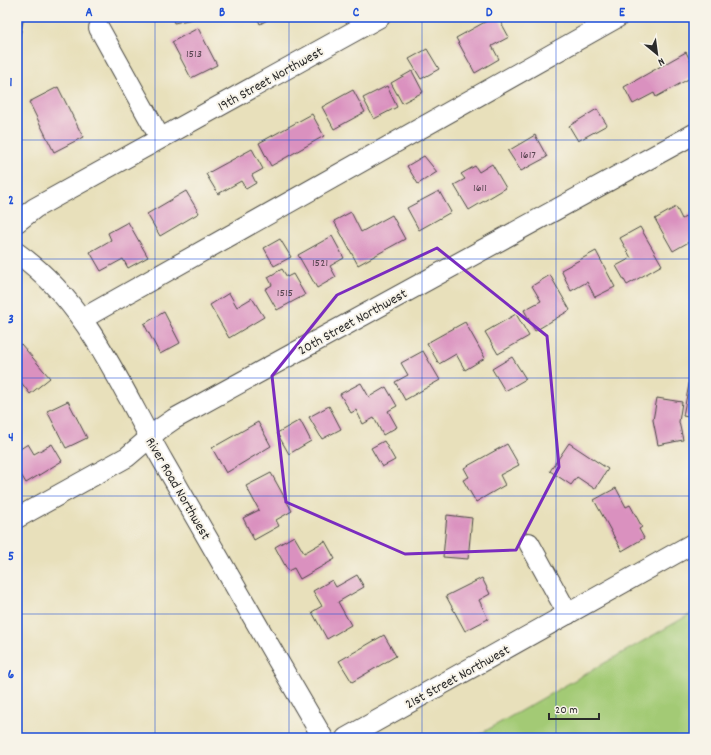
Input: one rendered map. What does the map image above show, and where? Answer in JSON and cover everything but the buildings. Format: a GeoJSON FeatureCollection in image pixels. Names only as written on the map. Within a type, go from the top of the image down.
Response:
{"type":"FeatureCollection","features":[{"type":"Feature","properties":{"kind":"street","name":"19th Street Northwest"},"geometry":{"type":"LineString","coordinates":[[17,222],[35,208],[380,17]]}},
{"type":"Feature","properties":{"kind":"street"},"geometry":{"type":"LineString","coordinates":[[82,319],[618,17]]}},
{"type":"Feature","properties":{"kind":"street"},"geometry":{"type":"LineString","coordinates":[[98,28],[160,138]]}},
{"type":"Feature","properties":{"kind":"street","name":"20th Street Northwest"},"geometry":{"type":"LineString","coordinates":[[19,513],[128,457],[161,428],[174,419],[694,134]]}},
{"type":"Feature","properties":{"kind":"street","name":"River Road Northwest"},"geometry":{"type":"LineString","coordinates":[[17,253],[49,280],[82,319],[95,338],[150,438],[322,738]]}},
{"type":"Feature","properties":{"kind":"street"},"geometry":{"type":"LineString","coordinates":[[529,543],[568,614]]}},
{"type":"Feature","properties":{"kind":"street","name":"21st Street Northwest"},"geometry":{"type":"LineString","coordinates":[[346,738],[694,543]]}},
{"type":"Feature","properties":{"kind":"highlighted area"},"geometry":{"type":"Polygon","coordinates":[[[437,248],[547,336],[559,467],[516,550],[405,554],[286,502],[272,376],[337,295],[437,248]]]}},
{"type":"Feature","properties":{"kind":"green space"},"geometry":{"type":"Polygon","coordinates":[[[694,612],[694,738],[473,738],[694,612]]]}}]}
